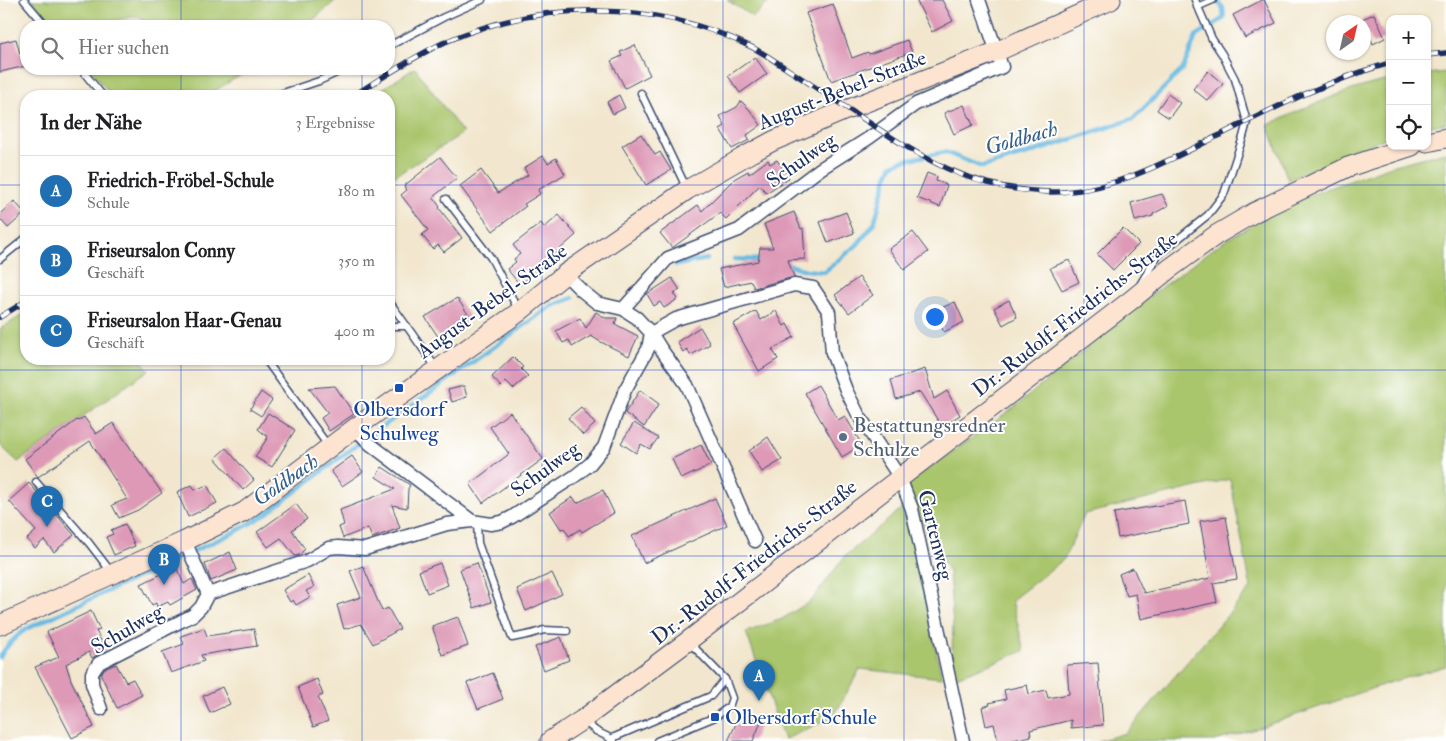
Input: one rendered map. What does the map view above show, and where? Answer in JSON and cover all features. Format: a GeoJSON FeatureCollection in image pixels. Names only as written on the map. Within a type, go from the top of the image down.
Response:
{"type":"FeatureCollection","features":[{"type":"Feature","properties":{"kind":"street"},"geometry":{"type":"LineString","coordinates":[[980,0],[998,51]]}},
{"type":"Feature","properties":{"kind":"street","name":"August-Bebel-Straße"},"geometry":{"type":"LineString","coordinates":[[0,625],[112,574],[188,550],[244,512],[355,428],[519,312],[566,274],[687,190],[749,154],[841,112],[998,51],[1111,0]]}},
{"type":"Feature","properties":{"kind":"street","name":"Schulweg"},"geometry":{"type":"LineString","coordinates":[[623,308],[668,258],[739,230],[820,169],[869,138],[916,104],[1002,66],[998,51]]}},
{"type":"Feature","properties":{"kind":"street"},"geometry":{"type":"LineString","coordinates":[[1431,141],[1446,138]]}},
{"type":"Feature","properties":{"kind":"street","name":"Dr.-Rudolf-Friedrichs-Straße"},"geometry":{"type":"LineString","coordinates":[[550,741],[582,720],[688,642],[1169,269],[1216,235],[1255,212],[1348,168],[1400,150]]}},
{"type":"Feature","properties":{"kind":"street"},"geometry":{"type":"LineString","coordinates":[[566,274],[597,303],[623,308],[637,318],[651,333],[687,385],[755,541]]}},
{"type":"Feature","properties":{"kind":"street","name":"Gartenweg"},"geometry":{"type":"LineString","coordinates":[[651,333],[676,319],[794,286],[812,288],[829,312],[832,353],[846,390],[858,414],[900,478],[912,508],[963,741]]}},
{"type":"Feature","properties":{"kind":"street","name":"Schulweg"},"geometry":{"type":"LineString","coordinates":[[101,709],[92,684],[92,673],[100,663],[194,615],[208,594],[307,561],[329,548],[365,549],[447,524],[474,522],[491,524],[512,517],[575,476],[598,456],[604,447],[625,390],[648,350],[651,333]]}},
{"type":"Feature","properties":{"kind":"street"},"geometry":{"type":"LineString","coordinates":[[355,428],[370,444],[474,522]]}},
{"type":"Feature","properties":{"kind":"street"},"geometry":{"type":"LineString","coordinates":[[188,550],[208,594]]}},
{"type":"Feature","properties":{"kind":"lane"},"geometry":{"type":"LineString","coordinates":[[24,0],[41,20]]}},
{"type":"Feature","properties":{"kind":"lane"},"geometry":{"type":"LineString","coordinates":[[395,43],[444,17],[482,0]]}},
{"type":"Feature","properties":{"kind":"lane"},"geometry":{"type":"LineString","coordinates":[[1130,301],[1158,255],[1208,215],[1224,194],[1247,122],[1235,79],[1212,38],[1196,3],[1210,1]]}},
{"type":"Feature","properties":{"kind":"lane"},"geometry":{"type":"LineString","coordinates":[[86,75],[98,90]]}},
{"type":"Feature","properties":{"kind":"lane"},"geometry":{"type":"LineString","coordinates":[[292,90],[332,75]]}},
{"type":"Feature","properties":{"kind":"lane"},"geometry":{"type":"LineString","coordinates":[[641,94],[687,190]]}},
{"type":"Feature","properties":{"kind":"lane"},"geometry":{"type":"LineString","coordinates":[[446,199],[491,258],[519,312]]}},
{"type":"Feature","properties":{"kind":"lane"},"geometry":{"type":"LineString","coordinates":[[0,259],[20,243]]}},
{"type":"Feature","properties":{"kind":"lane"},"geometry":{"type":"LineString","coordinates":[[395,310],[438,369]]}},
{"type":"Feature","properties":{"kind":"lane"},"geometry":{"type":"LineString","coordinates":[[395,326],[406,326]]}},
{"type":"Feature","properties":{"kind":"lane"},"geometry":{"type":"LineString","coordinates":[[269,365],[330,448]]}},
{"type":"Feature","properties":{"kind":"lane"},"geometry":{"type":"LineString","coordinates":[[36,482],[89,543],[112,574]]}},
{"type":"Feature","properties":{"kind":"lane"},"geometry":{"type":"LineString","coordinates":[[474,522],[478,543],[512,638],[544,630],[566,631]]}},
{"type":"Feature","properties":{"kind":"lane"},"geometry":{"type":"LineString","coordinates":[[657,741],[715,718],[729,707],[732,698],[725,679],[688,642]]}},
{"type":"Feature","properties":{"kind":"lane"},"geometry":{"type":"LineString","coordinates":[[582,720],[613,740],[711,696],[725,679]]}},
{"type":"Feature","properties":{"kind":"green space"},"geometry":{"type":"Polygon","coordinates":[[[32,0],[336,0],[313,20],[142,20],[139,16],[116,20],[49,20],[32,0]]]}},
{"type":"Feature","properties":{"kind":"green space"},"geometry":{"type":"Polygon","coordinates":[[[727,0],[771,0],[753,17],[727,0]]]}},
{"type":"Feature","properties":{"kind":"green space"},"geometry":{"type":"Polygon","coordinates":[[[415,68],[463,133],[395,176],[395,90],[380,90],[415,68]]]}},
{"type":"Feature","properties":{"kind":"green space"},"geometry":{"type":"Polygon","coordinates":[[[1446,72],[1446,123],[1431,126],[1431,105],[1431,74],[1446,72]]]}},
{"type":"Feature","properties":{"kind":"green space"},"geometry":{"type":"Polygon","coordinates":[[[95,75],[241,75],[216,90],[107,90],[95,75]]]}},
{"type":"Feature","properties":{"kind":"green space"},"geometry":{"type":"Polygon","coordinates":[[[1386,81],[1386,138],[1288,180],[1268,125],[1312,105],[1374,83],[1386,81]]]}},
{"type":"Feature","properties":{"kind":"green space"},"geometry":{"type":"Polygon","coordinates":[[[1446,152],[1446,666],[1388,683],[1256,729],[1215,741],[1098,741],[1126,733],[1251,588],[1230,479],[1085,514],[1064,559],[1012,600],[1024,651],[951,679],[953,626],[949,572],[914,508],[907,484],[1011,410],[1155,292],[1221,243],[1293,201],[1394,165],[1446,152]]]}},
{"type":"Feature","properties":{"kind":"green space"},"geometry":{"type":"Polygon","coordinates":[[[20,317],[20,365],[145,365],[149,370],[18,462],[0,445],[0,329],[20,317]]]}},
{"type":"Feature","properties":{"kind":"green space"},"geometry":{"type":"Polygon","coordinates":[[[901,509],[909,528],[942,678],[860,669],[834,716],[784,740],[746,632],[782,619],[812,600],[844,557],[901,509]]]}},
{"type":"Feature","properties":{"kind":"building"},"geometry":{"type":"Polygon","coordinates":[[[916,0],[942,0],[953,21],[932,32],[916,0]]]}},
{"type":"Feature","properties":{"kind":"building"},"geometry":{"type":"Polygon","coordinates":[[[1264,0],[1276,23],[1245,38],[1233,15],[1264,0]]]}},
{"type":"Feature","properties":{"kind":"building"},"geometry":{"type":"Polygon","coordinates":[[[833,4],[852,58],[907,40],[912,52],[831,81],[806,13],[833,4]]]}},
{"type":"Feature","properties":{"kind":"building"},"geometry":{"type":"Polygon","coordinates":[[[1374,14],[1385,38],[1373,44],[1371,39],[1371,15],[1374,14]]]}},
{"type":"Feature","properties":{"kind":"building"},"geometry":{"type":"Polygon","coordinates":[[[16,39],[20,54],[20,67],[0,72],[0,43],[16,39]]]}},
{"type":"Feature","properties":{"kind":"building"},"geometry":{"type":"Polygon","coordinates":[[[635,45],[650,75],[625,88],[611,61],[622,56],[620,52],[635,45]]]}},
{"type":"Feature","properties":{"kind":"building"},"geometry":{"type":"Polygon","coordinates":[[[755,57],[767,74],[740,93],[728,76],[755,57]]]}},
{"type":"Feature","properties":{"kind":"building"},"geometry":{"type":"Polygon","coordinates":[[[1208,71],[1223,84],[1208,101],[1193,89],[1208,71]]]}},
{"type":"Feature","properties":{"kind":"building"},"geometry":{"type":"Polygon","coordinates":[[[1168,94],[1180,103],[1169,118],[1157,110],[1168,94]]]}},
{"type":"Feature","properties":{"kind":"building"},"geometry":{"type":"Polygon","coordinates":[[[619,95],[625,108],[613,114],[607,102],[619,95]]]}},
{"type":"Feature","properties":{"kind":"building"},"geometry":{"type":"Polygon","coordinates":[[[741,101],[761,125],[747,135],[749,140],[732,149],[720,129],[725,126],[720,116],[737,107],[741,101]]]}},
{"type":"Feature","properties":{"kind":"building"},"geometry":{"type":"Polygon","coordinates":[[[964,105],[973,125],[954,134],[944,113],[964,105]]]}},
{"type":"Feature","properties":{"kind":"building"},"geometry":{"type":"Polygon","coordinates":[[[641,134],[655,155],[660,152],[671,170],[646,185],[622,146],[641,134]]]}},
{"type":"Feature","properties":{"kind":"building"},"geometry":{"type":"Polygon","coordinates":[[[543,156],[548,163],[556,158],[565,174],[538,190],[540,194],[524,204],[526,206],[493,231],[460,186],[481,170],[498,193],[528,175],[524,168],[543,156]]]}},
{"type":"Feature","properties":{"kind":"building"},"geometry":{"type":"Polygon","coordinates":[[[440,157],[457,178],[433,197],[462,238],[444,252],[438,245],[433,249],[422,235],[428,230],[401,195],[407,190],[404,186],[440,157]]]}},
{"type":"Feature","properties":{"kind":"building"},"geometry":{"type":"Polygon","coordinates":[[[768,160],[770,164],[777,160],[789,178],[766,193],[760,185],[726,219],[720,213],[672,248],[660,233],[698,205],[702,211],[734,179],[748,171],[749,174],[768,160]]]}},
{"type":"Feature","properties":{"kind":"building"},"geometry":{"type":"Polygon","coordinates":[[[927,173],[937,177],[936,181],[947,185],[940,207],[917,198],[927,173]]]}},
{"type":"Feature","properties":{"kind":"building"},"geometry":{"type":"Polygon","coordinates":[[[1162,194],[1168,206],[1153,214],[1153,216],[1135,221],[1131,203],[1162,194]]]}},
{"type":"Feature","properties":{"kind":"building"},"geometry":{"type":"Polygon","coordinates":[[[14,201],[20,208],[20,217],[8,228],[0,219],[0,214],[14,201]]]}},
{"type":"Feature","properties":{"kind":"building"},"geometry":{"type":"Polygon","coordinates":[[[794,212],[801,229],[803,228],[805,259],[788,260],[794,277],[754,288],[751,281],[724,287],[719,269],[758,261],[760,248],[773,248],[764,224],[794,212]]]}},
{"type":"Feature","properties":{"kind":"building"},"geometry":{"type":"Polygon","coordinates":[[[846,212],[854,233],[828,243],[820,222],[846,212]]]}},
{"type":"Feature","properties":{"kind":"building"},"geometry":{"type":"Polygon","coordinates":[[[559,215],[576,235],[520,285],[507,269],[516,262],[514,259],[520,254],[513,245],[541,223],[544,228],[559,215]]]}},
{"type":"Feature","properties":{"kind":"building"},"geometry":{"type":"Polygon","coordinates":[[[1123,228],[1139,244],[1113,270],[1097,254],[1123,228]]]}},
{"type":"Feature","properties":{"kind":"building"},"geometry":{"type":"Polygon","coordinates":[[[913,232],[928,252],[904,270],[889,249],[913,232]]]}},
{"type":"Feature","properties":{"kind":"building"},"geometry":{"type":"Polygon","coordinates":[[[1069,260],[1079,282],[1062,290],[1050,268],[1069,260]]]}},
{"type":"Feature","properties":{"kind":"building"},"geometry":{"type":"Polygon","coordinates":[[[859,277],[873,295],[849,313],[835,295],[859,277]]]}},
{"type":"Feature","properties":{"kind":"building"},"geometry":{"type":"Polygon","coordinates":[[[672,278],[680,290],[674,293],[678,299],[664,308],[660,302],[654,306],[647,294],[672,278]]]}},
{"type":"Feature","properties":{"kind":"building"},"geometry":{"type":"Polygon","coordinates":[[[457,298],[470,317],[439,338],[425,317],[457,298]]]}},
{"type":"Feature","properties":{"kind":"building"},"geometry":{"type":"Polygon","coordinates":[[[1009,300],[1017,317],[1003,325],[994,308],[1009,300]]]}},
{"type":"Feature","properties":{"kind":"building"},"geometry":{"type":"Polygon","coordinates":[[[955,302],[964,322],[944,332],[934,311],[955,302]]]}},
{"type":"Feature","properties":{"kind":"building"},"geometry":{"type":"Polygon","coordinates":[[[756,311],[761,320],[776,311],[784,326],[787,324],[794,337],[772,349],[778,359],[759,371],[733,324],[756,311]]]}},
{"type":"Feature","properties":{"kind":"building"},"geometry":{"type":"Polygon","coordinates":[[[596,312],[605,318],[617,318],[615,324],[638,336],[629,356],[591,336],[572,347],[569,340],[563,343],[556,331],[580,318],[586,328],[596,312]]]}},
{"type":"Feature","properties":{"kind":"building"},"geometry":{"type":"Polygon","coordinates":[[[700,327],[710,344],[690,355],[687,349],[683,352],[677,342],[700,327]]]}},
{"type":"Feature","properties":{"kind":"building"},"geometry":{"type":"Polygon","coordinates":[[[513,357],[523,367],[521,369],[528,376],[513,389],[506,382],[501,387],[492,377],[513,357]]]}},
{"type":"Feature","properties":{"kind":"building"},"geometry":{"type":"Polygon","coordinates":[[[925,369],[934,399],[947,391],[960,415],[942,427],[920,392],[896,399],[891,380],[925,369]]]}},
{"type":"Feature","properties":{"kind":"building"},"geometry":{"type":"Polygon","coordinates":[[[818,385],[838,420],[845,416],[862,445],[842,457],[805,393],[818,385]]]}},
{"type":"Feature","properties":{"kind":"building"},"geometry":{"type":"Polygon","coordinates":[[[335,386],[354,414],[329,431],[321,418],[328,413],[309,388],[335,386]]]}},
{"type":"Feature","properties":{"kind":"building"},"geometry":{"type":"Polygon","coordinates":[[[464,386],[467,397],[452,402],[448,390],[464,386]]]}},
{"type":"Feature","properties":{"kind":"building"},"geometry":{"type":"Polygon","coordinates":[[[640,390],[659,404],[644,427],[625,413],[640,390]]]}},
{"type":"Feature","properties":{"kind":"building"},"geometry":{"type":"Polygon","coordinates":[[[261,392],[272,400],[261,416],[250,409],[261,392]]]}},
{"type":"Feature","properties":{"kind":"building"},"geometry":{"type":"Polygon","coordinates":[[[581,407],[595,424],[583,435],[568,418],[581,407]]]}},
{"type":"Feature","properties":{"kind":"building"},"geometry":{"type":"Polygon","coordinates":[[[510,412],[543,459],[483,503],[470,484],[509,454],[490,427],[510,412]]]}},
{"type":"Feature","properties":{"kind":"building"},"geometry":{"type":"Polygon","coordinates":[[[268,413],[295,430],[272,467],[255,457],[268,437],[258,429],[268,413]]]}},
{"type":"Feature","properties":{"kind":"building"},"geometry":{"type":"Polygon","coordinates":[[[84,417],[96,434],[113,423],[162,493],[138,510],[119,518],[112,505],[127,499],[90,441],[38,477],[25,459],[77,420],[84,417]]]}},
{"type":"Feature","properties":{"kind":"building"},"geometry":{"type":"Polygon","coordinates":[[[634,423],[658,438],[650,449],[641,444],[636,453],[621,443],[634,423]]]}},
{"type":"Feature","properties":{"kind":"building"},"geometry":{"type":"Polygon","coordinates":[[[768,437],[782,460],[762,472],[749,451],[768,437]]]}},
{"type":"Feature","properties":{"kind":"building"},"geometry":{"type":"Polygon","coordinates":[[[701,445],[711,465],[681,479],[672,459],[701,445]]]}},
{"type":"Feature","properties":{"kind":"building"},"geometry":{"type":"Polygon","coordinates":[[[226,448],[254,480],[243,490],[215,458],[226,448]]]}},
{"type":"Feature","properties":{"kind":"building"},"geometry":{"type":"Polygon","coordinates":[[[352,456],[363,472],[342,486],[331,471],[352,456]]]}},
{"type":"Feature","properties":{"kind":"building"},"geometry":{"type":"Polygon","coordinates":[[[382,467],[410,485],[407,508],[392,505],[400,528],[372,538],[368,528],[343,538],[339,527],[344,525],[340,510],[395,489],[376,477],[382,467]]]}},
{"type":"Feature","properties":{"kind":"building"},"geometry":{"type":"Polygon","coordinates":[[[29,483],[74,535],[54,552],[44,540],[35,548],[27,539],[36,531],[9,501],[29,483]]]}},
{"type":"Feature","properties":{"kind":"building"},"geometry":{"type":"Polygon","coordinates":[[[192,485],[195,490],[207,485],[217,503],[188,517],[177,492],[192,485]]]}},
{"type":"Feature","properties":{"kind":"building"},"geometry":{"type":"Polygon","coordinates":[[[603,490],[614,513],[582,532],[580,529],[569,536],[564,528],[561,529],[550,512],[573,497],[577,503],[603,490]]]}},
{"type":"Feature","properties":{"kind":"building"},"geometry":{"type":"Polygon","coordinates":[[[715,498],[727,525],[644,563],[632,536],[715,498]]]}},
{"type":"Feature","properties":{"kind":"building"},"geometry":{"type":"Polygon","coordinates":[[[1185,501],[1189,524],[1118,538],[1114,513],[1185,501]]]}},
{"type":"Feature","properties":{"kind":"building"},"geometry":{"type":"Polygon","coordinates":[[[296,504],[307,519],[292,530],[305,549],[295,556],[281,538],[268,547],[257,532],[296,504]]]}},
{"type":"Feature","properties":{"kind":"building"},"geometry":{"type":"Polygon","coordinates":[[[1226,517],[1237,579],[1213,583],[1217,602],[1141,619],[1136,594],[1127,596],[1119,574],[1133,568],[1144,593],[1210,578],[1200,521],[1226,517]]]}},
{"type":"Feature","properties":{"kind":"building"},"geometry":{"type":"Polygon","coordinates":[[[125,524],[135,546],[114,555],[106,537],[113,534],[111,530],[125,524]]]}},
{"type":"Feature","properties":{"kind":"building"},"geometry":{"type":"Polygon","coordinates":[[[230,552],[237,570],[211,581],[205,564],[230,552]]]}},
{"type":"Feature","properties":{"kind":"building"},"geometry":{"type":"Polygon","coordinates":[[[440,563],[448,585],[427,593],[419,571],[440,563]]]}},
{"type":"Feature","properties":{"kind":"building"},"geometry":{"type":"Polygon","coordinates":[[[477,563],[491,602],[474,608],[460,569],[477,563]]]}},
{"type":"Feature","properties":{"kind":"building"},"geometry":{"type":"Polygon","coordinates":[[[363,566],[382,611],[388,608],[400,629],[373,644],[361,624],[344,629],[337,605],[361,597],[350,571],[363,566]]]}},
{"type":"Feature","properties":{"kind":"building"},"geometry":{"type":"Polygon","coordinates":[[[176,567],[184,584],[192,579],[197,590],[170,605],[168,602],[157,607],[156,603],[152,605],[141,584],[176,567]]]}},
{"type":"Feature","properties":{"kind":"building"},"geometry":{"type":"Polygon","coordinates":[[[552,573],[562,594],[526,611],[517,589],[552,573]]]}},
{"type":"Feature","properties":{"kind":"building"},"geometry":{"type":"Polygon","coordinates":[[[308,575],[314,587],[306,591],[310,597],[296,605],[293,600],[290,602],[283,590],[308,575]]]}},
{"type":"Feature","properties":{"kind":"building"},"geometry":{"type":"Polygon","coordinates":[[[91,611],[100,630],[96,631],[106,650],[92,658],[89,652],[66,664],[71,680],[94,727],[72,738],[35,667],[59,657],[47,632],[91,611]]]}},
{"type":"Feature","properties":{"kind":"building"},"geometry":{"type":"Polygon","coordinates":[[[458,617],[468,646],[442,655],[432,626],[458,617]]]}},
{"type":"Feature","properties":{"kind":"building"},"geometry":{"type":"Polygon","coordinates":[[[204,628],[207,636],[254,629],[257,646],[201,655],[204,661],[171,673],[162,652],[184,644],[181,636],[204,628]]]}},
{"type":"Feature","properties":{"kind":"building"},"geometry":{"type":"Polygon","coordinates":[[[561,637],[569,660],[544,670],[535,647],[561,637]]]}},
{"type":"Feature","properties":{"kind":"building"},"geometry":{"type":"Polygon","coordinates":[[[1098,663],[1103,725],[1071,728],[1071,720],[1030,730],[1031,736],[1008,741],[998,741],[994,724],[986,726],[982,707],[990,705],[989,703],[1006,699],[1004,690],[1027,685],[1029,694],[1046,690],[1048,698],[1069,694],[1067,665],[1098,663]]]}},
{"type":"Feature","properties":{"kind":"building"},"geometry":{"type":"Polygon","coordinates":[[[116,664],[126,682],[133,679],[142,695],[117,708],[101,675],[104,669],[116,664]]]}},
{"type":"Feature","properties":{"kind":"building"},"geometry":{"type":"Polygon","coordinates":[[[493,673],[503,699],[478,709],[467,683],[493,673]]]}},
{"type":"Feature","properties":{"kind":"building"},"geometry":{"type":"Polygon","coordinates":[[[317,679],[323,695],[318,697],[328,721],[313,727],[298,687],[317,679]]]}},
{"type":"Feature","properties":{"kind":"building"},"geometry":{"type":"Polygon","coordinates":[[[222,687],[230,704],[210,713],[203,696],[222,687]]]}},
{"type":"Feature","properties":{"kind":"building"},"geometry":{"type":"Polygon","coordinates":[[[741,713],[761,722],[753,741],[728,741],[741,713]]]}},
{"type":"Feature","properties":{"kind":"waterway","name":"Goldbach"},"geometry":{"type":"LineString","coordinates":[[785,264],[806,270],[824,272],[857,245],[874,224],[892,165],[905,160],[945,152],[982,167],[1133,119],[1183,69],[1196,36],[1224,18],[1223,8],[1216,0]]}},
{"type":"Feature","properties":{"kind":"waterway","name":"Goldbach"},"geometry":{"type":"LineString","coordinates":[[676,265],[707,259]]}},
{"type":"Feature","properties":{"kind":"waterway","name":"Goldbach"},"geometry":{"type":"LineString","coordinates":[[734,259],[763,260]]}},
{"type":"Feature","properties":{"kind":"waterway","name":"Goldbach"},"geometry":{"type":"LineString","coordinates":[[0,657],[11,642],[26,629],[237,531],[263,516],[354,447],[540,314],[552,306],[573,298]]}},
{"type":"Feature","properties":{"kind":"railway"},"geometry":{"type":"LineString","coordinates":[[395,70],[445,42],[481,28],[519,18],[597,11],[636,13],[674,20],[711,30],[751,47],[895,140],[941,166],[990,184],[1048,192],[1093,188],[1115,182],[1157,166],[1302,95],[1386,64]]}},
{"type":"Feature","properties":{"kind":"railway"},"geometry":{"type":"LineString","coordinates":[[1431,55],[1446,53]]}},
{"type":"Feature","properties":{"kind":"railway"},"geometry":{"type":"LineString","coordinates":[[363,90],[387,75]]}},
{"type":"Feature","properties":{"kind":"railway"},"geometry":{"type":"LineString","coordinates":[[0,317],[20,305]]}},
{"type":"Feature","properties":{"kind":"place","name":"Olbersdorf Schulweg"},"geometry":{"type":"Point","coordinates":[399,388]}},
{"type":"Feature","properties":{"kind":"place","name":"Bestattungsredner Schulze"},"geometry":{"type":"Point","coordinates":[843,437]}},
{"type":"Feature","properties":{"kind":"place","name":"Friseursalon Haar-Genau"},"geometry":{"type":"Point","coordinates":[47,527]}},
{"type":"Feature","properties":{"kind":"place","name":"Friseursalon Conny"},"geometry":{"type":"Point","coordinates":[164,585]}},
{"type":"Feature","properties":{"kind":"place","name":"Friedrich-Fröbel-Schule"},"geometry":{"type":"Point","coordinates":[759,701]}},
{"type":"Feature","properties":{"kind":"place","name":"Olbersdorf Schule"},"geometry":{"type":"Point","coordinates":[715,717]}}]}
